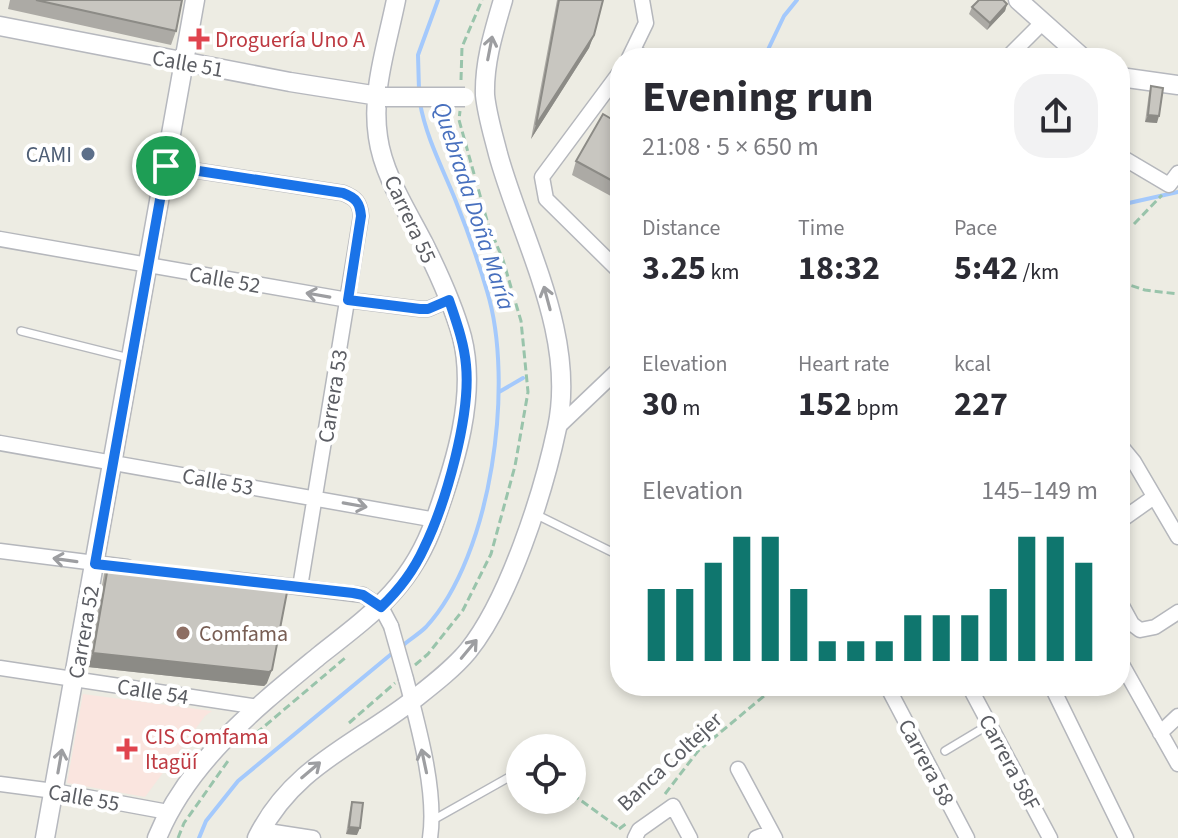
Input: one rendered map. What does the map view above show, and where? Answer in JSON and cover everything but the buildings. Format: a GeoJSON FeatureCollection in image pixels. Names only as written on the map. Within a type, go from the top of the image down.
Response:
{"type":"FeatureCollection","features":[{"type":"Feature","properties":{"kind":"street","name":"Carrera 52"},"geometry":{"type":"LineString","coordinates":[[45,838],[195,0]]}},
{"type":"Feature","properties":{"kind":"street","name":"Carrera 55"},"geometry":{"type":"LineString","coordinates":[[157,838],[168,812],[213,752],[258,707],[381,607],[411,573],[436,520],[462,427],[466,366],[462,338],[449,300],[384,161],[378,141],[381,96],[396,0]]}},
{"type":"Feature","properties":{"kind":"street"},"geometry":{"type":"LineString","coordinates":[[259,834],[294,785],[318,764],[411,701],[465,654],[484,629],[499,601],[533,513],[558,427],[561,375],[551,315],[538,266],[504,176],[489,122],[485,95],[490,47],[503,0]]}},
{"type":"Feature","properties":{"kind":"street"},"geometry":{"type":"LineString","coordinates":[[634,48],[646,23],[642,0]]}},
{"type":"Feature","properties":{"kind":"street"},"geometry":{"type":"LineString","coordinates":[[1018,0],[1072,48]]}},
{"type":"Feature","properties":{"kind":"street"},"geometry":{"type":"LineString","coordinates":[[1017,48],[1043,22]]}},
{"type":"Feature","properties":{"kind":"street","name":"Calle 51"},"geometry":{"type":"LineString","coordinates":[[0,26],[381,96],[485,95]]}},
{"type":"Feature","properties":{"kind":"street"},"geometry":{"type":"LineString","coordinates":[[1130,78],[1178,85]]}},
{"type":"Feature","properties":{"kind":"street"},"geometry":{"type":"LineString","coordinates":[[610,88],[542,177],[546,199],[610,262]]}},
{"type":"Feature","properties":{"kind":"street"},"geometry":{"type":"LineString","coordinates":[[1130,160],[1173,179]]}},
{"type":"Feature","properties":{"kind":"street","name":"Carrera 53"},"geometry":{"type":"LineString","coordinates":[[166,166],[343,193],[353,197],[360,205],[348,300],[300,587]]}},
{"type":"Feature","properties":{"kind":"street","name":"Calle 52"},"geometry":{"type":"LineString","coordinates":[[0,239],[348,300],[428,309],[449,300]]}},
{"type":"Feature","properties":{"kind":"street"},"geometry":{"type":"LineString","coordinates":[[558,427],[610,378]]}},
{"type":"Feature","properties":{"kind":"street","name":"Calle 53"},"geometry":{"type":"LineString","coordinates":[[0,443],[436,520]]}},
{"type":"Feature","properties":{"kind":"street"},"geometry":{"type":"LineString","coordinates":[[1130,457],[1178,537]]}},
{"type":"Feature","properties":{"kind":"street"},"geometry":{"type":"LineString","coordinates":[[1130,514],[1154,497]]}},
{"type":"Feature","properties":{"kind":"street"},"geometry":{"type":"LineString","coordinates":[[0,551],[143,569]]}},
{"type":"Feature","properties":{"kind":"street"},"geometry":{"type":"LineString","coordinates":[[221,578],[363,595],[381,607],[391,626],[411,701],[431,796],[433,820],[430,838]]}},
{"type":"Feature","properties":{"kind":"street"},"geometry":{"type":"LineString","coordinates":[[1130,620],[1140,630],[1155,627],[1178,612]]}},
{"type":"Feature","properties":{"kind":"street","name":"Calle 54"},"geometry":{"type":"LineString","coordinates":[[0,668],[258,707]]}},
{"type":"Feature","properties":{"kind":"street"},"geometry":{"type":"LineString","coordinates":[[1130,679],[1178,764]]}},
{"type":"Feature","properties":{"kind":"street","name":"Carrera 58"},"geometry":{"type":"LineString","coordinates":[[892,696],[967,838]]}},
{"type":"Feature","properties":{"kind":"street","name":"Carrera 58F"},"geometry":{"type":"LineString","coordinates":[[975,696],[1050,838]]}},
{"type":"Feature","properties":{"kind":"street"},"geometry":{"type":"LineString","coordinates":[[1056,696],[1126,838]]}},
{"type":"Feature","properties":{"kind":"street"},"geometry":{"type":"LineString","coordinates":[[1160,733],[1178,716]]}},
{"type":"Feature","properties":{"kind":"street"},"geometry":{"type":"LineString","coordinates":[[738,769],[773,835],[756,838]]}},
{"type":"Feature","properties":{"kind":"street","name":"Calle 55"},"geometry":{"type":"LineString","coordinates":[[0,784],[168,812]]}},
{"type":"Feature","properties":{"kind":"street"},"geometry":{"type":"LineString","coordinates":[[635,838],[669,800],[690,838]]}},
{"type":"Feature","properties":{"kind":"street"},"geometry":{"type":"LineString","coordinates":[[259,834],[313,838]]}},
{"type":"Feature","properties":{"kind":"lane"},"geometry":{"type":"LineString","coordinates":[[21,331],[131,358]]}},
{"type":"Feature","properties":{"kind":"lane"},"geometry":{"type":"LineString","coordinates":[[533,513],[610,551]]}},
{"type":"Feature","properties":{"kind":"lane"},"geometry":{"type":"LineString","coordinates":[[945,751],[990,724]]}},
{"type":"Feature","properties":{"kind":"lane"},"geometry":{"type":"LineString","coordinates":[[433,820],[506,779]]}},
{"type":"Feature","properties":{"kind":"path"},"geometry":{"type":"LineString","coordinates":[[1134,224],[1155,203]]}},
{"type":"Feature","properties":{"kind":"path"},"geometry":{"type":"LineString","coordinates":[[1130,285],[1178,294]]}},
{"type":"Feature","properties":{"kind":"path"},"geometry":{"type":"LineString","coordinates":[[239,750],[354,650]]}},
{"type":"Feature","properties":{"kind":"path","name":"Banca Coltejer"},"geometry":{"type":"LineString","coordinates":[[669,800],[698,751],[764,696]]}},
{"type":"Feature","properties":{"kind":"path"},"geometry":{"type":"LineString","coordinates":[[178,838],[184,823],[231,758]]}},
{"type":"Feature","properties":{"kind":"path","name":"Banca Coltejer"},"geometry":{"type":"LineString","coordinates":[[586,804],[619,829],[631,820]]}},
{"type":"Feature","properties":{"kind":"shaded area","name":"CIS Comfama Itagüí"},"geometry":{"type":"Polygon","coordinates":[[[83,694],[212,711],[205,716],[145,797],[67,783],[83,694]]]}},
{"type":"Feature","properties":{"kind":"waterway","name":"Quebrada Doña María"},"geometry":{"type":"LineString","coordinates":[[419,90],[418,55],[438,0]]}},
{"type":"Feature","properties":{"kind":"waterway"},"geometry":{"type":"LineString","coordinates":[[769,48],[784,16],[797,0]]}},
{"type":"Feature","properties":{"kind":"waterway","name":"Quebrada Doña María"},"geometry":{"type":"LineString","coordinates":[[402,646],[426,627],[449,596],[467,557],[482,513],[492,466],[499,372],[487,291],[464,222],[430,140],[420,103]]}},
{"type":"Feature","properties":{"kind":"waterway"},"geometry":{"type":"LineString","coordinates":[[1130,203],[1178,192]]}},
{"type":"Feature","properties":{"kind":"waterway"},"geometry":{"type":"LineString","coordinates":[[499,392],[523,378]]}},
{"type":"Feature","properties":{"kind":"waterway","name":"Quebrada Doña María"},"geometry":{"type":"LineString","coordinates":[[199,838],[206,821],[238,781],[395,651]]}},
{"type":"Feature","properties":{"kind":"place","name":"Droguería Uno A"},"geometry":{"type":"Point","coordinates":[199,39]}},
{"type":"Feature","properties":{"kind":"place","name":"CAMI"},"geometry":{"type":"Point","coordinates":[88,154]}},
{"type":"Feature","properties":{"kind":"place","name":"Comfama"},"geometry":{"type":"Point","coordinates":[183,633]}},
{"type":"Feature","properties":{"kind":"place","name":"CIS Comfama Itagüí"},"geometry":{"type":"Point","coordinates":[127,749]}},
{"type":"Feature","properties":{"kind":"route"},"geometry":{"type":"LineString","coordinates":[[166,166],[353,197],[360,205],[361,216],[348,300],[428,309],[449,300],[462,338],[466,366],[462,427],[425,548],[411,573],[381,607],[363,595],[353,593],[95,564],[166,166]]}}]}
